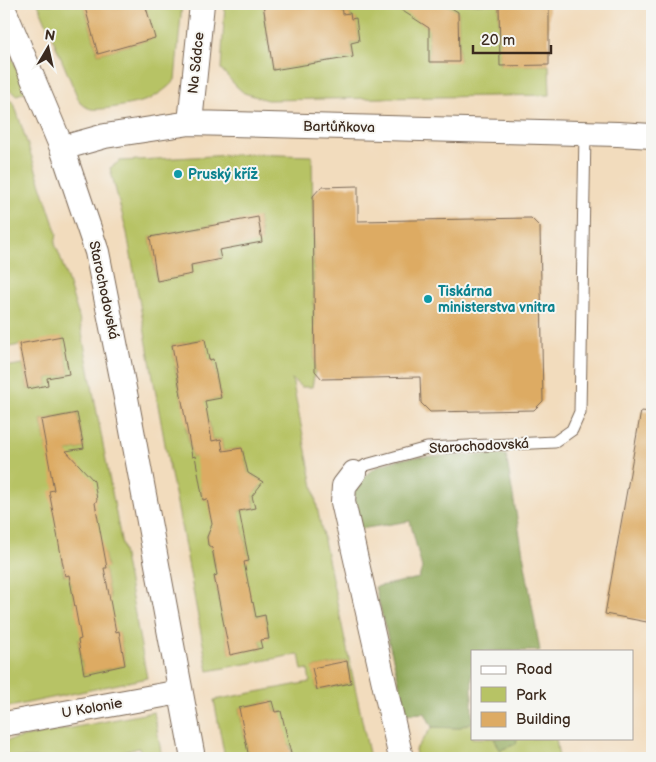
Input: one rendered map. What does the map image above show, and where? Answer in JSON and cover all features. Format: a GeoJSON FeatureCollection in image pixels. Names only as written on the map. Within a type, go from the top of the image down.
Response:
{"type":"FeatureCollection","features":[{"type":"Feature","properties":{"kind":"street","name":"Na Sádce"},"geometry":{"type":"LineString","coordinates":[[190,123],[202,4]]}},
{"type":"Feature","properties":{"kind":"street","name":"Starochodovská"},"geometry":{"type":"LineString","coordinates":[[4,10],[62,148],[97,252],[128,407],[193,758]]}},
{"type":"Feature","properties":{"kind":"street","name":"Bartůňkova"},"geometry":{"type":"LineString","coordinates":[[62,148],[105,136],[190,123],[652,136]]}},
{"type":"Feature","properties":{"kind":"street","name":"Starochodovská"},"geometry":{"type":"LineString","coordinates":[[354,473],[344,486],[343,502],[401,758]]}},
{"type":"Feature","properties":{"kind":"street","name":"U Kolonie"},"geometry":{"type":"LineString","coordinates":[[4,724],[180,692]]}},
{"type":"Feature","properties":{"kind":"lane","name":"Starochodovská"},"geometry":{"type":"LineString","coordinates":[[354,473],[366,465],[427,448],[555,442],[572,430],[580,412],[585,133]]}},
{"type":"Feature","properties":{"kind":"green space"},"geometry":{"type":"Polygon","coordinates":[[[38,4],[84,4],[98,54],[154,38],[145,4],[182,4],[175,80],[160,93],[145,101],[103,109],[87,107],[80,103],[38,4]]]}},
{"type":"Feature","properties":{"kind":"green space"},"geometry":{"type":"Polygon","coordinates":[[[225,4],[263,4],[266,25],[271,25],[267,32],[273,70],[353,57],[351,43],[359,41],[356,19],[351,19],[350,13],[342,14],[341,4],[413,4],[407,13],[429,28],[429,61],[459,61],[458,12],[445,4],[499,4],[500,65],[549,65],[550,95],[267,100],[244,93],[221,69],[225,4]]]}},
{"type":"Feature","properties":{"kind":"green space"},"geometry":{"type":"Polygon","coordinates":[[[4,40],[27,91],[17,95],[4,86],[4,40]]]}},
{"type":"Feature","properties":{"kind":"green space"},"geometry":{"type":"Polygon","coordinates":[[[4,97],[14,103],[57,234],[55,244],[79,317],[147,678],[4,708],[4,361],[5,367],[23,364],[28,389],[48,385],[47,378],[69,374],[62,337],[4,348],[4,97]],[[77,413],[41,420],[49,461],[67,458],[67,451],[84,448],[77,413]],[[104,552],[62,560],[64,575],[69,575],[75,606],[110,599],[104,568],[107,567],[104,552]],[[119,632],[78,640],[84,674],[125,665],[119,632]]]}},
{"type":"Feature","properties":{"kind":"green space"},"geometry":{"type":"Polygon","coordinates":[[[250,154],[312,156],[315,371],[312,387],[301,387],[292,379],[370,758],[293,758],[290,745],[282,746],[283,720],[281,711],[275,712],[272,701],[239,708],[249,758],[225,758],[214,700],[310,682],[308,669],[302,670],[299,654],[208,671],[127,233],[110,168],[120,161],[250,154]],[[258,217],[238,246],[262,241],[258,217]],[[214,225],[150,237],[157,281],[192,274],[191,265],[221,259],[214,225]],[[204,339],[172,345],[175,362],[208,355],[204,339]],[[213,359],[175,366],[183,405],[221,398],[213,359]],[[209,422],[186,427],[192,457],[204,455],[201,488],[203,499],[207,499],[213,516],[255,508],[252,493],[260,487],[259,480],[252,475],[249,476],[242,448],[223,451],[221,439],[212,441],[209,422]],[[242,526],[209,532],[207,537],[208,545],[212,548],[215,566],[249,560],[242,526]],[[236,572],[214,576],[230,654],[262,648],[260,640],[269,638],[265,615],[256,617],[253,603],[243,604],[236,572]],[[347,661],[313,668],[317,690],[351,683],[347,661]]]}},
{"type":"Feature","properties":{"kind":"green space"},"geometry":{"type":"Polygon","coordinates":[[[506,455],[540,650],[471,650],[471,722],[458,728],[432,727],[425,713],[407,714],[375,587],[419,578],[422,568],[410,521],[360,529],[354,495],[361,481],[369,472],[380,466],[406,458],[506,455]]]}},
{"type":"Feature","properties":{"kind":"green space"},"geometry":{"type":"Polygon","coordinates":[[[154,712],[162,758],[143,758],[139,748],[122,752],[123,758],[4,758],[4,741],[154,712]]]}},
{"type":"Feature","properties":{"kind":"green space"},"geometry":{"type":"Polygon","coordinates":[[[471,722],[471,740],[495,740],[500,750],[516,744],[517,740],[556,740],[559,758],[417,758],[415,750],[432,727],[458,728],[471,722]]]}},
{"type":"Feature","properties":{"kind":"green space"},"geometry":{"type":"Polygon","coordinates":[[[495,740],[517,740],[516,744],[500,750],[495,740]]]}},
{"type":"Feature","properties":{"kind":"building"},"geometry":{"type":"Polygon","coordinates":[[[84,4],[145,4],[155,38],[98,54],[84,4]]]}},
{"type":"Feature","properties":{"kind":"building"},"geometry":{"type":"Polygon","coordinates":[[[263,4],[341,4],[342,14],[350,13],[351,19],[356,18],[359,41],[351,43],[353,57],[273,70],[263,4]]]}},
{"type":"Feature","properties":{"kind":"building"},"geometry":{"type":"Polygon","coordinates":[[[392,4],[445,4],[458,12],[459,62],[429,62],[429,28],[392,4]]]}},
{"type":"Feature","properties":{"kind":"building"},"geometry":{"type":"Polygon","coordinates":[[[499,4],[549,4],[549,65],[500,66],[499,4]]]}},
{"type":"Feature","properties":{"kind":"building","name":"Tiskárna ministerstva vnitra"},"geometry":{"type":"Polygon","coordinates":[[[358,186],[358,221],[531,218],[540,227],[543,401],[534,410],[430,412],[421,403],[420,377],[322,379],[315,371],[313,196],[321,187],[358,186]]]}},
{"type":"Feature","properties":{"kind":"building"},"geometry":{"type":"Polygon","coordinates":[[[258,217],[262,242],[219,250],[221,259],[191,265],[192,274],[157,281],[150,237],[258,217]]]}},
{"type":"Feature","properties":{"kind":"building"},"geometry":{"type":"Polygon","coordinates":[[[62,336],[69,374],[47,378],[48,385],[28,389],[19,344],[62,336]]]}},
{"type":"Feature","properties":{"kind":"building"},"geometry":{"type":"Polygon","coordinates":[[[205,339],[209,360],[213,359],[221,398],[205,401],[212,441],[221,439],[223,451],[242,448],[248,473],[263,482],[252,496],[255,508],[239,511],[249,561],[244,562],[252,603],[256,617],[265,615],[269,639],[260,640],[262,648],[230,655],[214,576],[217,575],[212,548],[208,545],[207,537],[212,524],[207,499],[203,500],[195,456],[192,457],[172,345],[205,339]]]}},
{"type":"Feature","properties":{"kind":"building"},"geometry":{"type":"Polygon","coordinates":[[[641,411],[652,412],[652,623],[605,614],[641,411]]]}},
{"type":"Feature","properties":{"kind":"building"},"geometry":{"type":"Polygon","coordinates":[[[77,413],[84,448],[66,451],[94,481],[97,500],[95,503],[107,568],[104,568],[116,632],[119,631],[125,665],[84,674],[78,640],[81,639],[69,575],[65,576],[49,491],[54,490],[41,420],[77,413]]]}},
{"type":"Feature","properties":{"kind":"building"},"geometry":{"type":"Polygon","coordinates":[[[347,661],[351,683],[317,690],[312,668],[347,661]]]}},
{"type":"Feature","properties":{"kind":"building"},"geometry":{"type":"Polygon","coordinates":[[[272,701],[275,712],[281,711],[292,758],[249,758],[239,708],[272,701]]]}},
{"type":"Feature","properties":{"kind":"place","name":"Pruský kříž"},"geometry":{"type":"Point","coordinates":[178,174]}},
{"type":"Feature","properties":{"kind":"place","name":"Tiskárna ministerstva vnitra"},"geometry":{"type":"Point","coordinates":[428,299]}}]}
